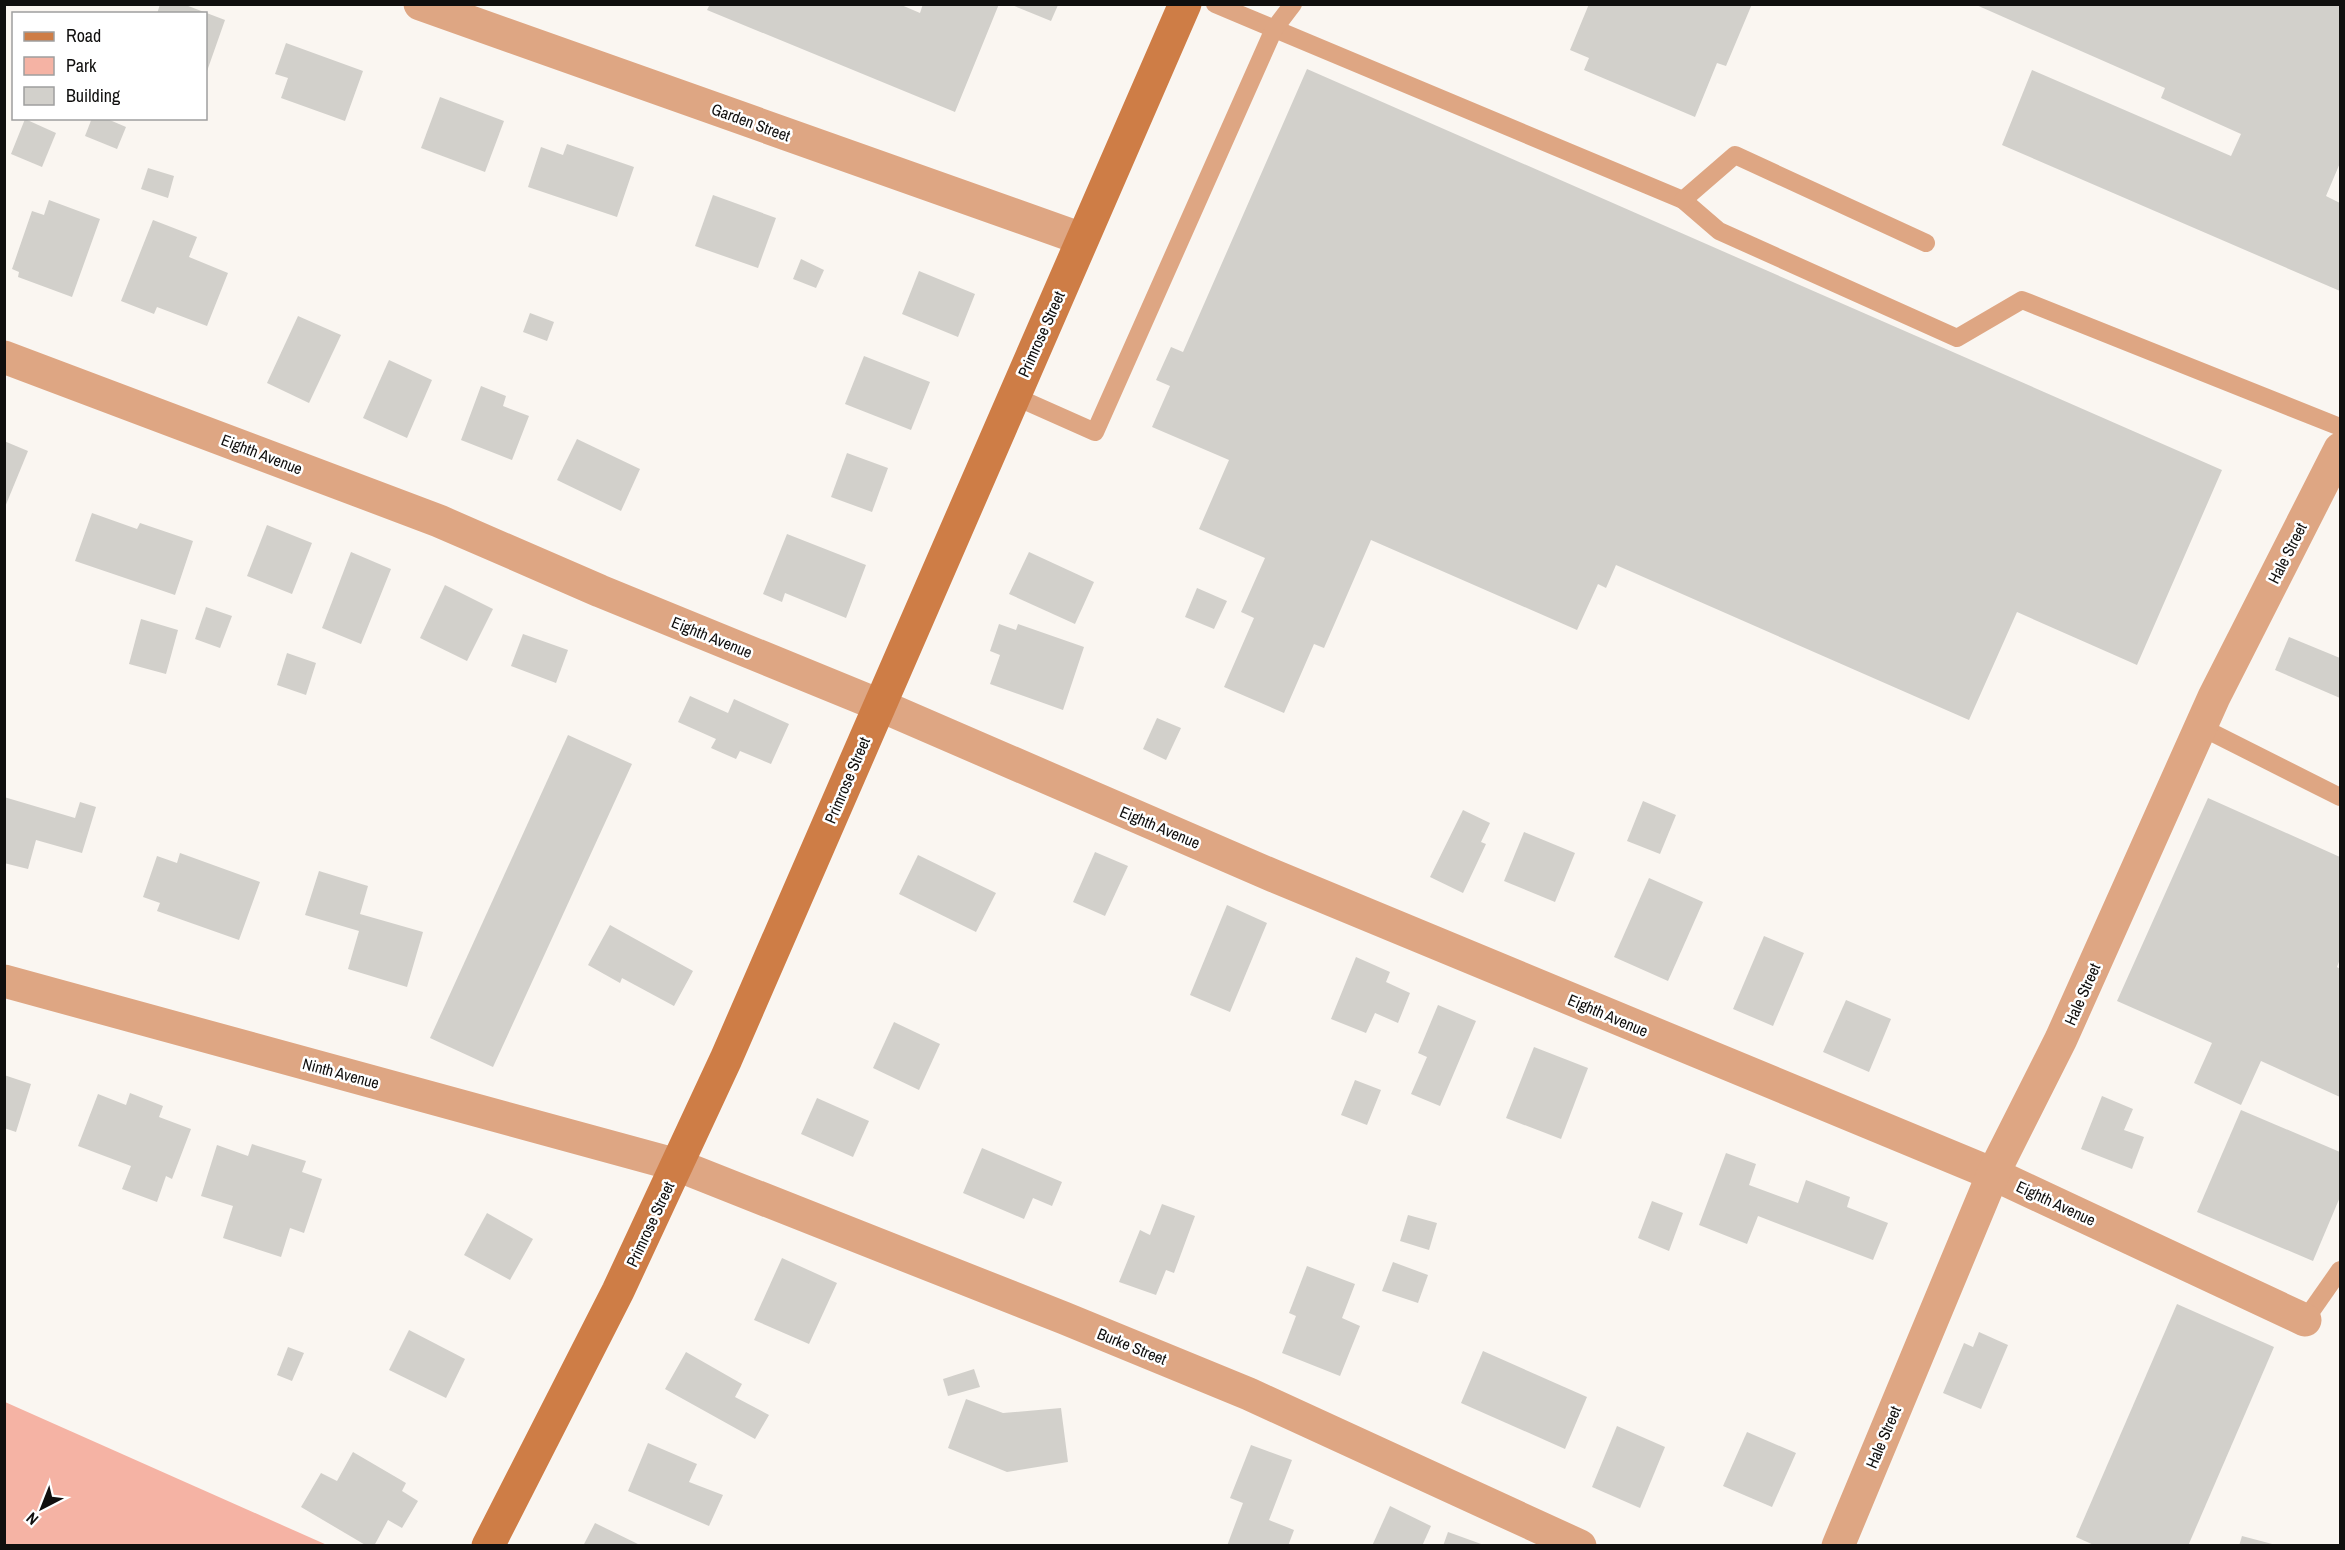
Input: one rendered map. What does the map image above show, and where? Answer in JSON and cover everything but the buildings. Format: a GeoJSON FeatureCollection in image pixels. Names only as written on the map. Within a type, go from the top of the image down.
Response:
{"type":"FeatureCollection","features":[{"type":"Feature","properties":{"kind":"main road","name":"Primrose Street"},"geometry":{"type":"LineString","coordinates":[[488,1545],[618,1291],[726,1059],[1185,4]]}},
{"type":"Feature","properties":{"kind":"street","name":"Garden Street"},"geometry":{"type":"LineString","coordinates":[[420,4],[1082,239]]}},
{"type":"Feature","properties":{"kind":"street","name":"Eighth Avenue"},"geometry":{"type":"LineString","coordinates":[[4,357],[439,521],[600,591],[879,705],[1274,876],[1993,1174],[2305,1320]]}},
{"type":"Feature","properties":{"kind":"street","name":"Hale Street"},"geometry":{"type":"LineString","coordinates":[[1838,1545],[1993,1174],[2061,1039],[2214,697],[2340,449]]}},
{"type":"Feature","properties":{"kind":"street","name":"Ninth Avenue"},"geometry":{"type":"LineString","coordinates":[[4,981],[677,1165]]}},
{"type":"Feature","properties":{"kind":"street","name":"Burke Street"},"geometry":{"type":"LineString","coordinates":[[677,1165],[1249,1394],[1580,1545]]}},
{"type":"Feature","properties":{"kind":"lane"},"geometry":{"type":"LineString","coordinates":[[1215,4],[1683,200],[1719,231],[1957,338],[2022,300],[2340,427]]}},
{"type":"Feature","properties":{"kind":"lane"},"geometry":{"type":"LineString","coordinates":[[1014,396],[1095,432],[1274,29],[1293,4]]}},
{"type":"Feature","properties":{"kind":"lane"},"geometry":{"type":"LineString","coordinates":[[1683,200],[1735,155],[1926,243]]}},
{"type":"Feature","properties":{"kind":"lane"},"geometry":{"type":"LineString","coordinates":[[2201,728],[2340,797]]}},
{"type":"Feature","properties":{"kind":"lane"},"geometry":{"type":"LineString","coordinates":[[2305,1320],[2340,1270]]}},
{"type":"Feature","properties":{"kind":"green space"},"geometry":{"type":"Polygon","coordinates":[[[5,1402],[327,1545],[5,1545],[5,1402]]]}}]}
